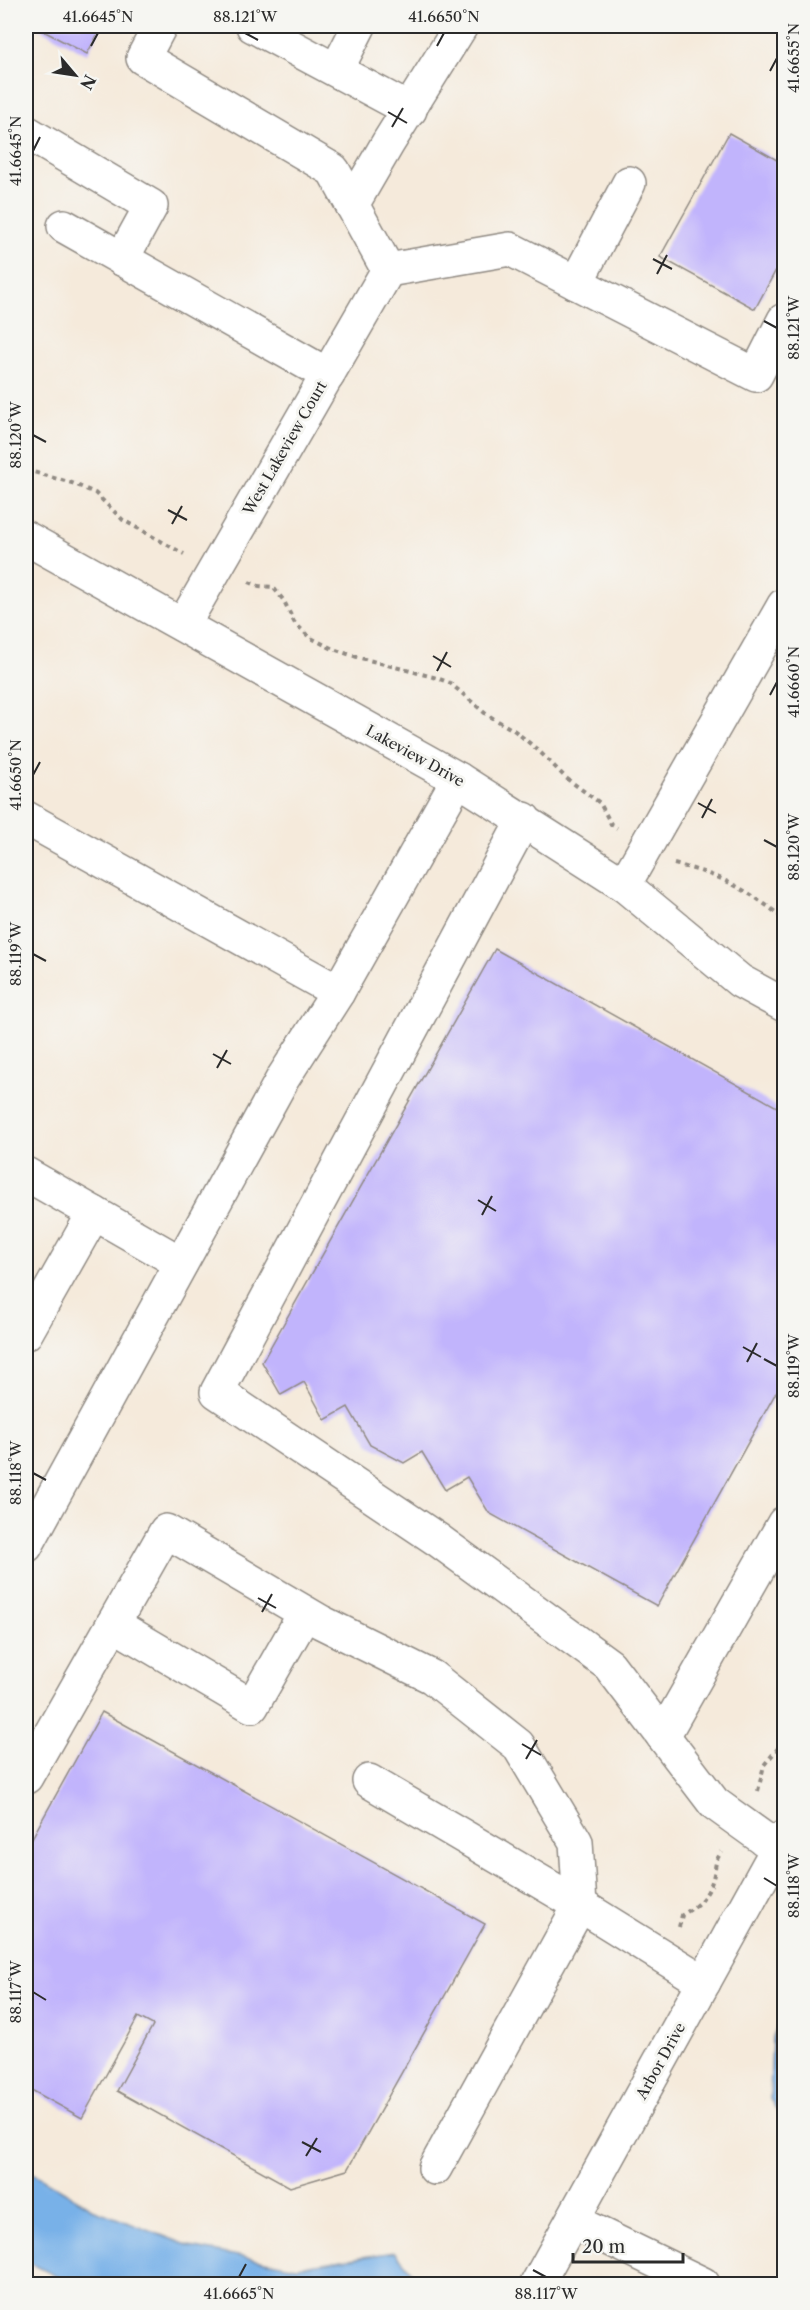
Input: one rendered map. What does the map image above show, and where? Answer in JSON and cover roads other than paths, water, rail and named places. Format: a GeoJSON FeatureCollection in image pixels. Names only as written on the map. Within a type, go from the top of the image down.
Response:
{"type":"FeatureCollection","features":[{"type":"Feature","properties":{"kind":"street"},"geometry":{"type":"LineString","coordinates":[[160,26],[143,58],[333,170],[388,270],[510,249],[756,375],[784,320]]}},
{"type":"Feature","properties":{"kind":"street"},"geometry":{"type":"LineString","coordinates":[[253,26],[410,110]]}},
{"type":"Feature","properties":{"kind":"street"},"geometry":{"type":"LineString","coordinates":[[337,69],[359,26]]}},
{"type":"Feature","properties":{"kind":"street"},"geometry":{"type":"LineString","coordinates":[[352,205],[461,26]]}},
{"type":"Feature","properties":{"kind":"street"},"geometry":{"type":"LineString","coordinates":[[26,132],[151,206],[122,259]]}},
{"type":"Feature","properties":{"kind":"street"},"geometry":{"type":"LineString","coordinates":[[576,282],[629,183]]}},
{"type":"Feature","properties":{"kind":"street"},"geometry":{"type":"LineString","coordinates":[[64,226],[328,375]]}},
{"type":"Feature","properties":{"kind":"street","name":"West Lakeview Court"},"geometry":{"type":"LineString","coordinates":[[183,625],[388,270]]}},
{"type":"Feature","properties":{"kind":"street","name":"Lakeview Drive"},"geometry":{"type":"LineString","coordinates":[[26,538],[458,779],[524,819],[624,885],[740,981],[784,1005]]}},
{"type":"Feature","properties":{"kind":"street"},"geometry":{"type":"LineString","coordinates":[[624,885],[784,605]]}},
{"type":"Feature","properties":{"kind":"street"},"geometry":{"type":"LineString","coordinates":[[26,1546],[34,1510],[181,1263],[283,1078],[338,992],[458,779]]}},
{"type":"Feature","properties":{"kind":"street"},"geometry":{"type":"LineString","coordinates":[[26,818],[338,992]]}},
{"type":"Feature","properties":{"kind":"street"},"geometry":{"type":"LineString","coordinates":[[524,819],[217,1392],[438,1540],[609,1665],[714,1803],[781,1843]]}},
{"type":"Feature","properties":{"kind":"street"},"geometry":{"type":"LineString","coordinates":[[26,1174],[181,1263]]}},
{"type":"Feature","properties":{"kind":"street"},"geometry":{"type":"LineString","coordinates":[[26,1333],[94,1213]]}},
{"type":"Feature","properties":{"kind":"street"},"geometry":{"type":"LineString","coordinates":[[663,1736],[784,1523]]}},
{"type":"Feature","properties":{"kind":"street"},"geometry":{"type":"LineString","coordinates":[[26,1777],[166,1531],[305,1613],[432,1677],[518,1745],[576,1842],[580,1905],[435,2168]]}},
{"type":"Feature","properties":{"kind":"street"},"geometry":{"type":"LineString","coordinates":[[113,1624],[252,1706],[305,1613]]}},
{"type":"Feature","properties":{"kind":"street"},"geometry":{"type":"LineString","coordinates":[[369,1781],[580,1905],[704,1982]]}},
{"type":"Feature","properties":{"kind":"street","name":"Arbor Drive"},"geometry":{"type":"LineString","coordinates":[[537,2284],[781,1843]]}},
{"type":"Feature","properties":{"kind":"street"},"geometry":{"type":"LineString","coordinates":[[573,2221],[703,2284]]}},
{"type":"Feature","properties":{"kind":"water"},"geometry":{"type":"Polygon","coordinates":[[[784,2012],[784,2124],[770,2098],[772,2039],[784,2012]]]}},
{"type":"Feature","properties":{"kind":"water"},"geometry":{"type":"Polygon","coordinates":[[[26,2169],[95,2210],[195,2248],[297,2267],[395,2252],[422,2284],[72,2284],[26,2261],[26,2169]]]}}]}
